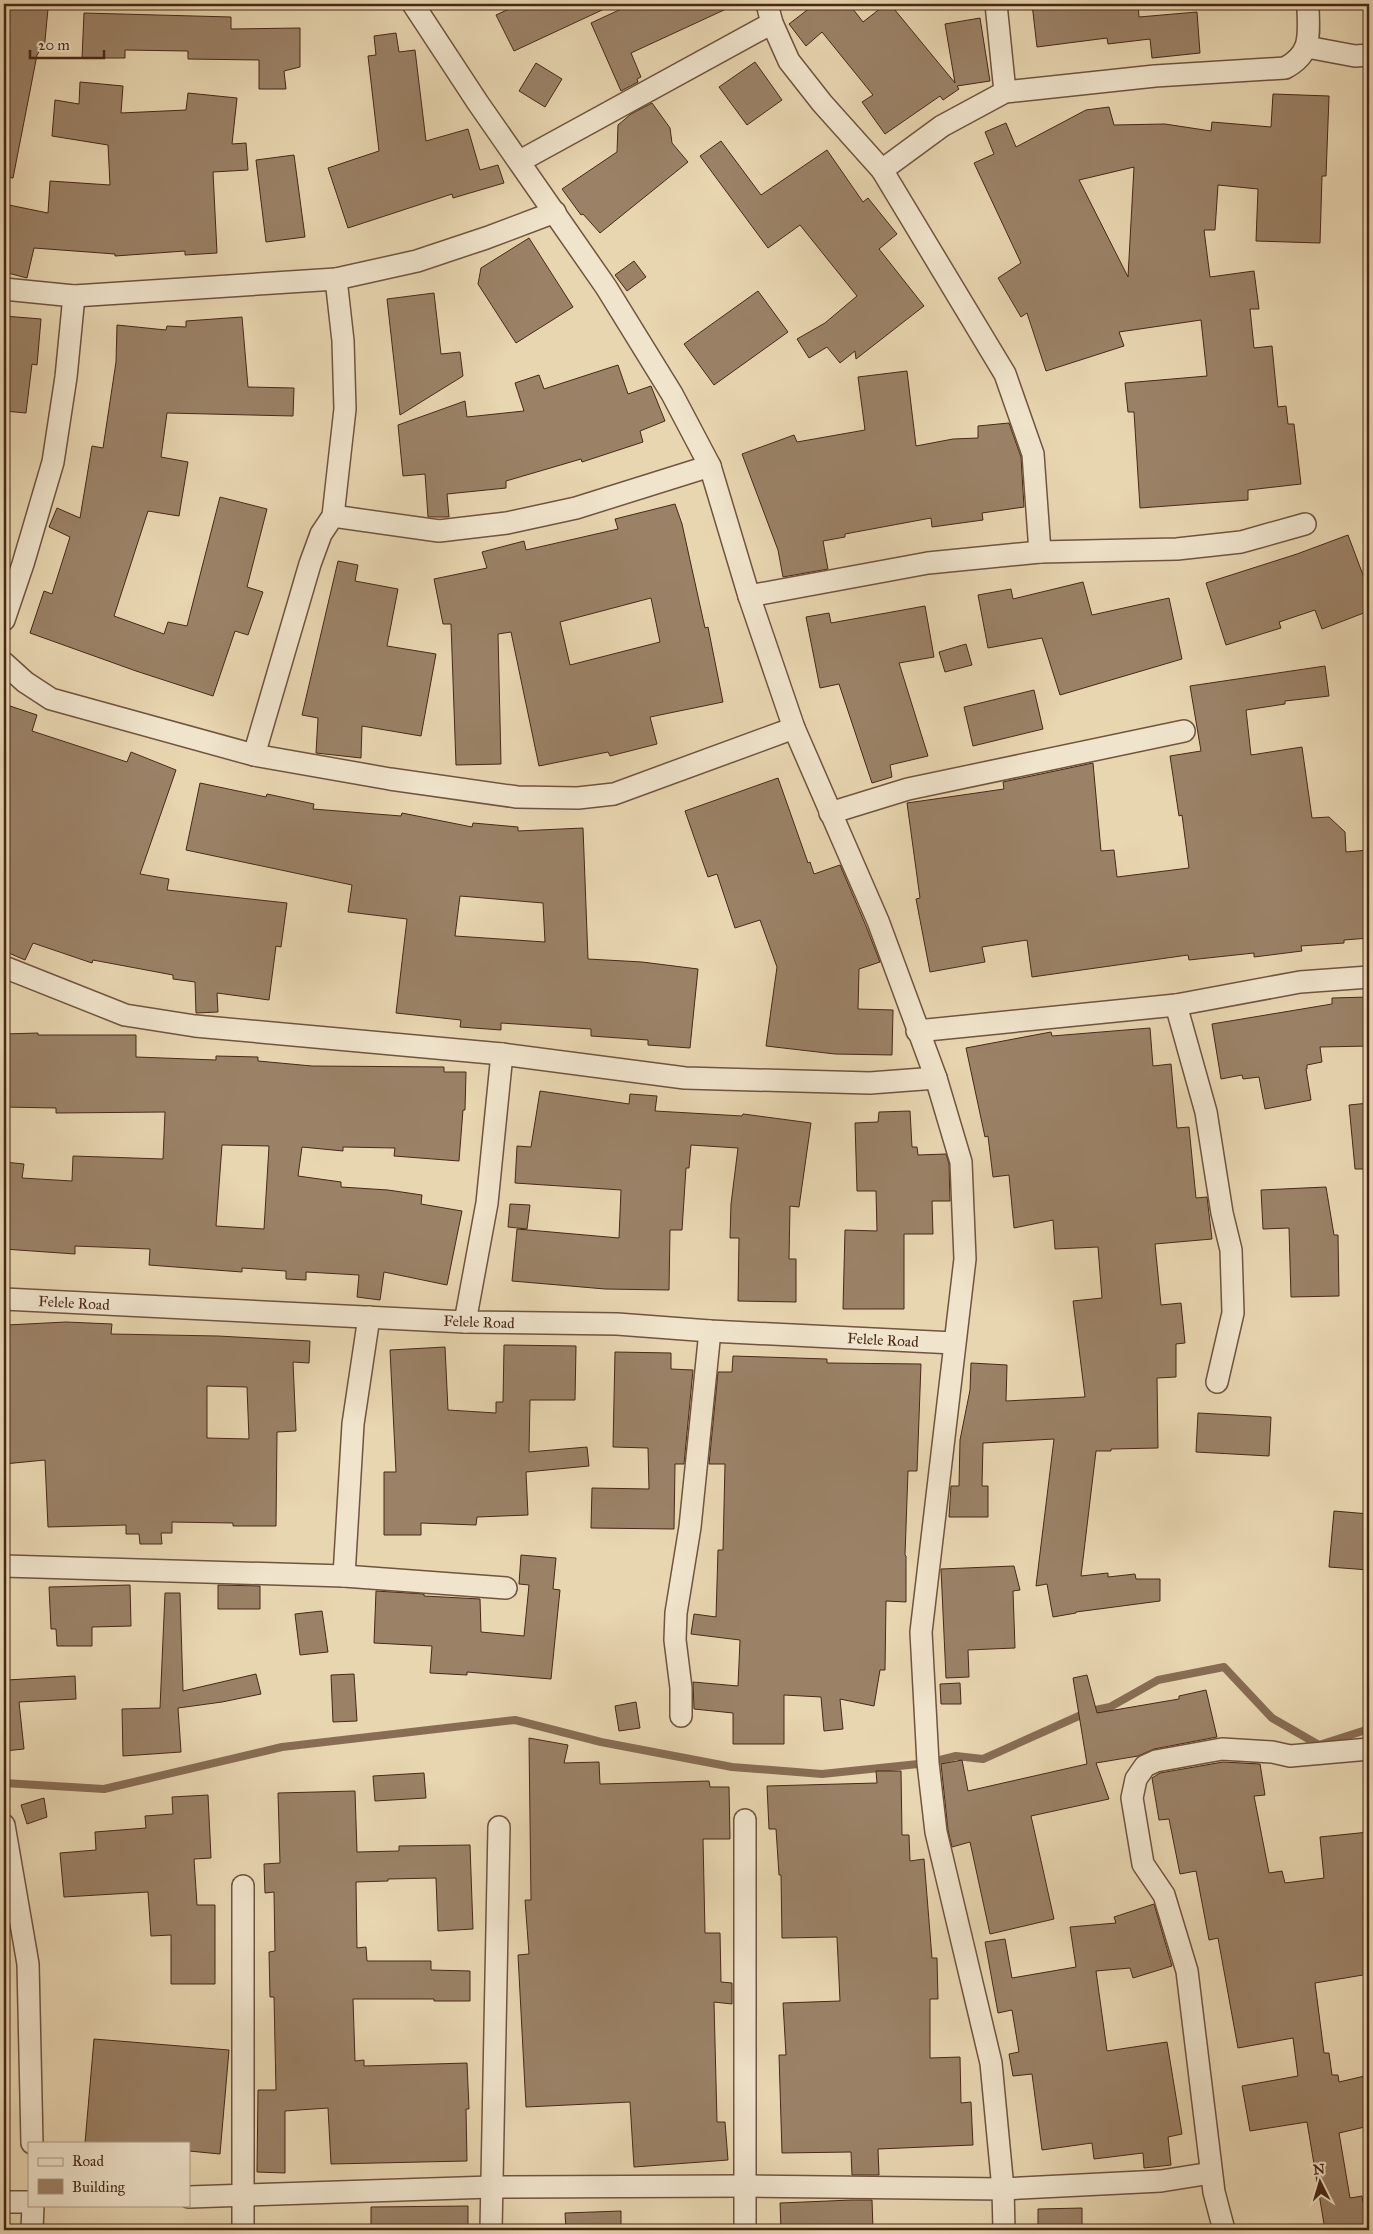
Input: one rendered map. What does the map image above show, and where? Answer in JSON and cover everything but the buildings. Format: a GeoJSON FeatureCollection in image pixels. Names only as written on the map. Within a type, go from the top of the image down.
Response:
{"type":"FeatureCollection","features":[{"type":"Feature","properties":{"kind":"street"},"geometry":{"type":"LineString","coordinates":[[413,4],[478,103],[606,287],[672,394],[710,466],[749,596],[794,728],[878,921],[917,1031],[936,1078],[961,1162],[965,1259],[921,1632],[928,1763],[936,1832],[991,2063],[1003,2189],[1004,2230]]}},
{"type":"Feature","properties":{"kind":"street"},"geometry":{"type":"LineString","coordinates":[[996,4],[1005,92]]}},
{"type":"Feature","properties":{"kind":"street"},"geometry":{"type":"LineString","coordinates":[[882,170],[942,126],[1005,92],[1155,76],[1286,68],[1297,61],[1307,46],[1308,4]]}},
{"type":"Feature","properties":{"kind":"street"},"geometry":{"type":"LineString","coordinates":[[520,161],[769,14],[789,62],[822,103],[882,170],[1005,374],[1033,454],[1040,552]]}},
{"type":"Feature","properties":{"kind":"street"},"geometry":{"type":"LineString","coordinates":[[1307,46],[1355,56],[1369,55]]}},
{"type":"Feature","properties":{"kind":"street"},"geometry":{"type":"LineString","coordinates":[[4,289],[74,296],[336,279],[417,261],[486,238],[554,212]]}},
{"type":"Feature","properties":{"kind":"street"},"geometry":{"type":"LineString","coordinates":[[254,755],[310,564],[321,534],[333,516],[345,409],[343,341],[336,279]]}},
{"type":"Feature","properties":{"kind":"street"},"geometry":{"type":"LineString","coordinates":[[4,620],[53,462],[66,377],[74,296]]}},
{"type":"Feature","properties":{"kind":"street"},"geometry":{"type":"LineString","coordinates":[[333,516],[439,531],[508,523],[576,508],[710,466]]}},
{"type":"Feature","properties":{"kind":"street"},"geometry":{"type":"LineString","coordinates":[[749,596],[928,563],[1040,552],[1177,549],[1232,543],[1305,524]]}},
{"type":"Feature","properties":{"kind":"street"},"geometry":{"type":"LineString","coordinates":[[4,663],[24,682],[51,700],[254,755],[390,780],[517,797],[578,798],[614,794],[794,728]]}},
{"type":"Feature","properties":{"kind":"street"},"geometry":{"type":"LineString","coordinates":[[830,813],[908,789],[1184,731]]}},
{"type":"Feature","properties":{"kind":"street"},"geometry":{"type":"LineString","coordinates":[[4,967],[125,1015],[195,1026],[502,1054],[685,1078],[870,1083],[936,1078]]}},
{"type":"Feature","properties":{"kind":"street"},"geometry":{"type":"LineString","coordinates":[[917,1031],[1176,1005],[1300,982],[1369,977]]}},
{"type":"Feature","properties":{"kind":"street"},"geometry":{"type":"LineString","coordinates":[[1176,1005],[1206,1112],[1222,1213],[1231,1250],[1233,1313],[1218,1382]]}},
{"type":"Feature","properties":{"kind":"street"},"geometry":{"type":"LineString","coordinates":[[464,1322],[486,1203],[502,1054]]}},
{"type":"Feature","properties":{"kind":"street","name":"Felele Road"},"geometry":{"type":"LineString","coordinates":[[4,1299],[464,1322],[617,1324],[710,1332],[954,1343]]}},
{"type":"Feature","properties":{"kind":"street"},"geometry":{"type":"LineString","coordinates":[[344,1576],[353,1424],[369,1317]]}},
{"type":"Feature","properties":{"kind":"street"},"geometry":{"type":"LineString","coordinates":[[681,1716],[681,1688],[675,1640],[676,1613],[690,1527],[710,1332]]}},
{"type":"Feature","properties":{"kind":"street"},"geometry":{"type":"LineString","coordinates":[[4,1566],[344,1576],[506,1588]]}},
{"type":"Feature","properties":{"kind":"street"},"geometry":{"type":"LineString","coordinates":[[1224,2230],[1211,2172],[1187,1971],[1164,1895],[1144,1864],[1132,1798],[1136,1779],[1145,1766],[1156,1761],[1222,1749],[1272,1752],[1290,1756],[1369,1749]]}},
{"type":"Feature","properties":{"kind":"street"},"geometry":{"type":"LineString","coordinates":[[745,1820],[745,2230]]}},
{"type":"Feature","properties":{"kind":"street"},"geometry":{"type":"LineString","coordinates":[[4,1825],[28,1964],[32,2142]]}},
{"type":"Feature","properties":{"kind":"street"},"geometry":{"type":"LineString","coordinates":[[491,2230],[499,1827]]}},
{"type":"Feature","properties":{"kind":"street"},"geometry":{"type":"LineString","coordinates":[[243,1886],[243,2230]]}},
{"type":"Feature","properties":{"kind":"street"},"geometry":{"type":"LineString","coordinates":[[190,2197],[491,2187],[744,2186],[1003,2189],[1161,2180],[1211,2172]]}},
{"type":"Feature","properties":{"kind":"street"},"geometry":{"type":"LineString","coordinates":[[4,2202],[28,2202]]}},
{"type":"Feature","properties":{"kind":"street"},"geometry":{"type":"LineString","coordinates":[[32,2230],[33,2206]]}},
{"type":"Feature","properties":{"kind":"waterway"},"geometry":{"type":"LineString","coordinates":[[4,1783],[104,1789],[282,1747],[515,1720],[601,1742],[732,1767],[822,1774],[928,1763],[956,1756],[983,1759],[1090,1711],[1110,1707],[1158,1680],[1224,1667],[1272,1718],[1319,1745],[1369,1729]]}}]}
